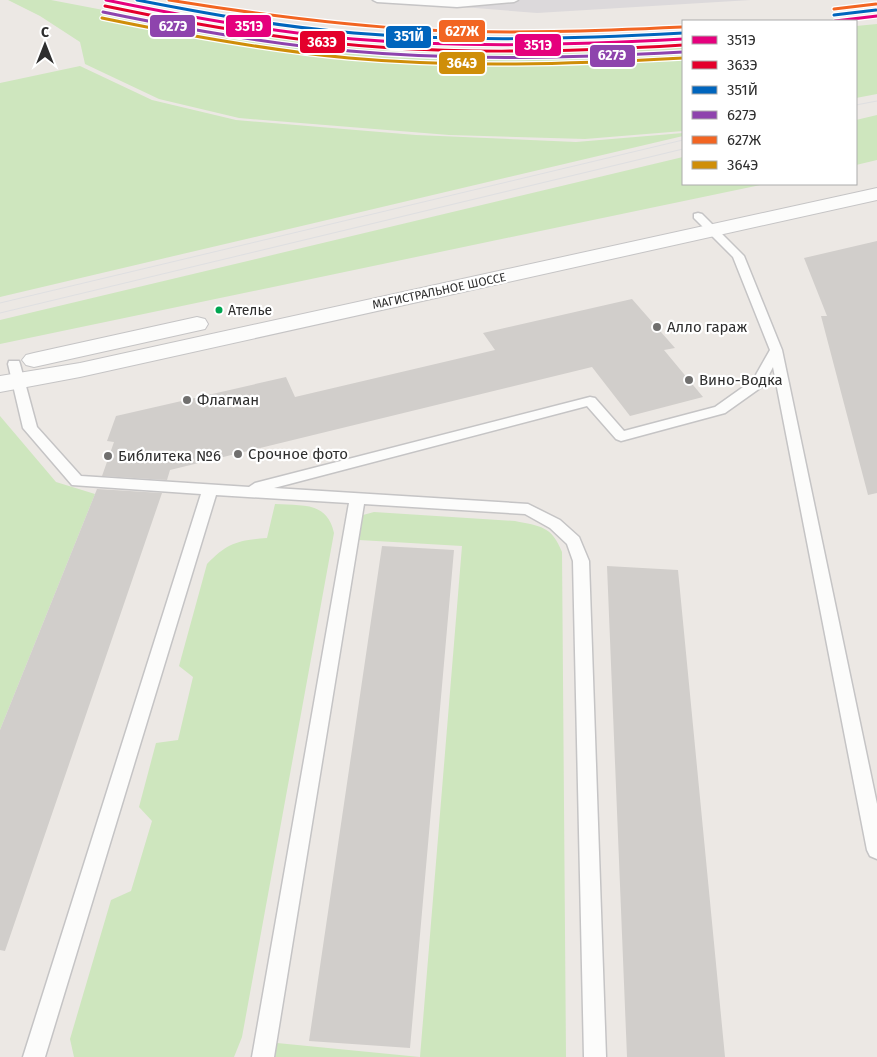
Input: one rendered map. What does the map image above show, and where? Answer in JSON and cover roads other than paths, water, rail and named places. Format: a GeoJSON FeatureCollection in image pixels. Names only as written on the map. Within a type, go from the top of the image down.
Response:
{"type":"FeatureCollection","features":[{"type":"Feature","properties":{"kind":"main road"},"geometry":{"type":"LineString","coordinates":[[857,182],[877,177]]}},
{"type":"Feature","properties":{"kind":"main road","name":"МАГИСТРАЛЬНОЕ ШОССЕ"},"geometry":{"type":"LineString","coordinates":[[8,373],[80,370],[705,223],[842,185]]}},
{"type":"Feature","properties":{"kind":"main road","name":"МАГИСТРАЛЬНОЕ ШОССЕ"},"geometry":{"type":"LineString","coordinates":[[705,223],[877,194]]}},
{"type":"Feature","properties":{"kind":"lane"},"geometry":{"type":"LineString","coordinates":[[377,0],[456,4],[514,0]]}},
{"type":"Feature","properties":{"kind":"lane"},"geometry":{"type":"LineString","coordinates":[[705,223],[738,256],[776,350],[877,850]]}},
{"type":"Feature","properties":{"kind":"lane"},"geometry":{"type":"LineString","coordinates":[[242,491],[590,401],[621,436],[711,413],[720,410],[758,383],[776,350]]}},
{"type":"Feature","properties":{"kind":"lane"},"geometry":{"type":"LineString","coordinates":[[8,373],[30,428],[77,481],[528,509],[555,524],[574,541],[581,561],[595,1057]]}},
{"type":"Feature","properties":{"kind":"lane"},"geometry":{"type":"LineString","coordinates":[[34,1057],[210,490]]}},
{"type":"Feature","properties":{"kind":"lane"},"geometry":{"type":"LineString","coordinates":[[263,1057],[357,499]]}},
{"type":"Feature","properties":{"kind":"tram line"},"geometry":{"type":"LineString","coordinates":[[857,105],[877,101]]}},
{"type":"Feature","properties":{"kind":"tram line"},"geometry":{"type":"LineString","coordinates":[[0,303],[682,140]]}},
{"type":"Feature","properties":{"kind":"tram line"},"geometry":{"type":"LineString","coordinates":[[0,313],[682,149]]}},
{"type":"Feature","properties":{"kind":"place","name":"Ателье"},"geometry":{"type":"Point","coordinates":[219,310]}},
{"type":"Feature","properties":{"kind":"place","name":"Алло гараж"},"geometry":{"type":"Point","coordinates":[657,327]}},
{"type":"Feature","properties":{"kind":"place","name":"Вино-Водка"},"geometry":{"type":"Point","coordinates":[689,380]}},
{"type":"Feature","properties":{"kind":"place","name":"Флагман"},"geometry":{"type":"Point","coordinates":[187,400]}},
{"type":"Feature","properties":{"kind":"place","name":"Срочное фото"},"geometry":{"type":"Point","coordinates":[238,454]}},
{"type":"Feature","properties":{"kind":"place","name":"Библитека №6"},"geometry":{"type":"Point","coordinates":[108,456]}}]}
